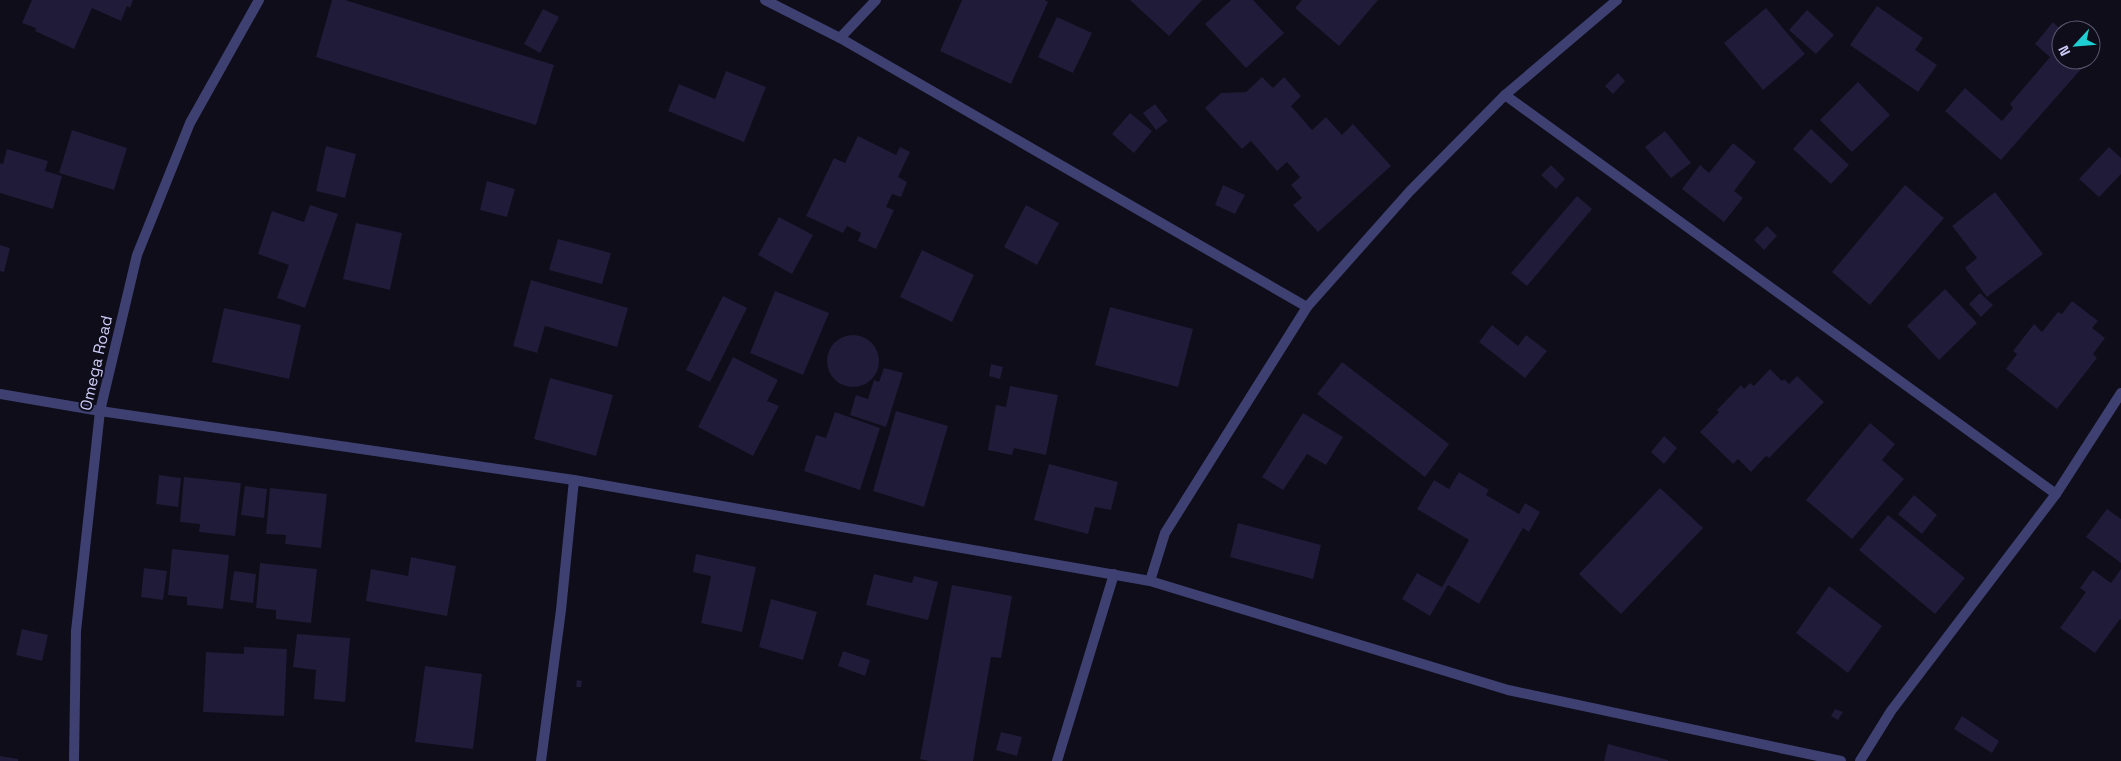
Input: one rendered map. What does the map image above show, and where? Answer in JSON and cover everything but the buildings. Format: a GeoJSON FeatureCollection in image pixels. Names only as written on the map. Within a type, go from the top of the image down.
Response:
{"type":"FeatureCollection","features":[{"type":"Feature","properties":{"kind":"street","name":"Omega Road"},"geometry":{"type":"LineString","coordinates":[[74,761],[76,631],[100,411],[137,255],[190,122],[259,0]]}},
{"type":"Feature","properties":{"kind":"street"},"geometry":{"type":"LineString","coordinates":[[764,0],[840,38],[1306,307]]}},
{"type":"Feature","properties":{"kind":"street"},"geometry":{"type":"LineString","coordinates":[[840,38],[876,0]]}},
{"type":"Feature","properties":{"kind":"street"},"geometry":{"type":"LineString","coordinates":[[1150,580],[1165,533],[1306,307],[1410,191],[1505,95],[1617,0]]}},
{"type":"Feature","properties":{"kind":"street"},"geometry":{"type":"LineString","coordinates":[[1505,95],[2056,494]]}},
{"type":"Feature","properties":{"kind":"street"},"geometry":{"type":"LineString","coordinates":[[1860,761],[1891,711],[2056,494],[2121,393]]}},
{"type":"Feature","properties":{"kind":"street"},"geometry":{"type":"LineString","coordinates":[[0,394],[100,411],[574,480],[1150,580],[1508,690],[1841,761]]}},
{"type":"Feature","properties":{"kind":"street"},"geometry":{"type":"LineString","coordinates":[[541,761],[561,610],[574,480]]}},
{"type":"Feature","properties":{"kind":"street"},"geometry":{"type":"LineString","coordinates":[[1057,761],[1114,574]]}}]}
